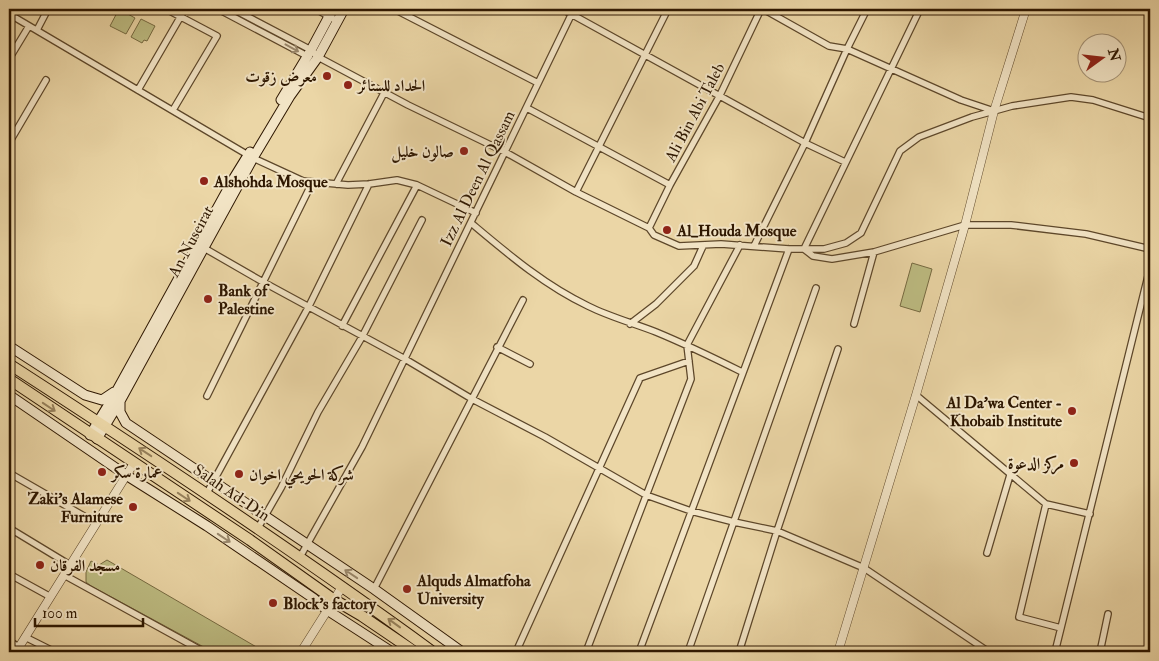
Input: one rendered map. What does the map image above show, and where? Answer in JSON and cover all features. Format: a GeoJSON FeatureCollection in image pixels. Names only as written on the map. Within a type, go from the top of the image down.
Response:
{"type":"FeatureCollection","features":[{"type":"Feature","properties":{"kind":"highway","name":"Salah Ad-Din"},"geometry":{"type":"LineString","coordinates":[[9,364],[207,493],[434,652]]}},
{"type":"Feature","properties":{"kind":"highway","name":"Salah Ad-Din"},"geometry":{"type":"LineString","coordinates":[[9,379],[287,565],[333,599],[415,652]]}},
{"type":"Feature","properties":{"kind":"main road","name":"An Nuseirat"},"geometry":{"type":"LineString","coordinates":[[102,424],[119,386],[234,178],[318,57],[344,9]]}},
{"type":"Feature","properties":{"kind":"main road","name":"An Nuseirat"},"geometry":{"type":"LineString","coordinates":[[94,437],[120,401],[204,248],[250,157],[331,12]]}},
{"type":"Feature","properties":{"kind":"main road"},"geometry":{"type":"LineString","coordinates":[[9,346],[91,398],[97,400],[105,398],[111,395],[119,386]]}},
{"type":"Feature","properties":{"kind":"main road"},"geometry":{"type":"LineString","coordinates":[[9,394],[126,476],[207,526],[313,598],[327,610],[392,652]]}},
{"type":"Feature","properties":{"kind":"main road"},"geometry":{"type":"LineString","coordinates":[[120,401],[120,412],[126,423],[264,517],[374,588],[462,652]]}},
{"type":"Feature","properties":{"kind":"street"},"geometry":{"type":"LineString","coordinates":[[37,30],[48,9]]}},
{"type":"Feature","properties":{"kind":"street"},"geometry":{"type":"LineString","coordinates":[[166,9],[217,36],[173,110]]}},
{"type":"Feature","properties":{"kind":"street"},"geometry":{"type":"LineString","coordinates":[[138,90],[185,9]]}},
{"type":"Feature","properties":{"kind":"street"},"geometry":{"type":"LineString","coordinates":[[218,9],[318,57],[384,93],[505,152],[576,192],[649,228],[654,235],[679,246],[721,244],[789,249],[824,249],[846,242],[861,233],[900,151],[918,137],[972,117],[1012,106],[1070,97],[1093,100],[1150,118]]}},
{"type":"Feature","properties":{"kind":"street"},"geometry":{"type":"LineString","coordinates":[[234,9],[309,54]]}},
{"type":"Feature","properties":{"kind":"street"},"geometry":{"type":"LineString","coordinates":[[316,9],[331,12],[337,21]]}},
{"type":"Feature","properties":{"kind":"street"},"geometry":{"type":"LineString","coordinates":[[394,9],[538,83]]}},
{"type":"Feature","properties":{"kind":"street"},"geometry":{"type":"LineString","coordinates":[[562,9],[573,11],[646,55],[806,143],[845,162]]}},
{"type":"Feature","properties":{"kind":"street"},"geometry":{"type":"LineString","coordinates":[[576,192],[668,9]]}},
{"type":"Feature","properties":{"kind":"street"},"geometry":{"type":"LineString","coordinates":[[762,9],[829,46],[847,49],[962,100],[994,111]]}},
{"type":"Feature","properties":{"kind":"street","name":"Ali Bin Abi Taleb"},"geometry":{"type":"LineString","coordinates":[[649,228],[670,185],[720,95],[762,9]]}},
{"type":"Feature","properties":{"kind":"street"},"geometry":{"type":"LineString","coordinates":[[754,246],[806,143],[847,49],[867,9]]}},
{"type":"Feature","properties":{"kind":"street"},"geometry":{"type":"LineString","coordinates":[[804,249],[920,9]]}},
{"type":"Feature","properties":{"kind":"street"},"geometry":{"type":"LineString","coordinates":[[838,652],[916,395],[965,225],[994,111],[1026,9]]}},
{"type":"Feature","properties":{"kind":"street","name":"Izz Al Deen Al Qassam"},"geometry":{"type":"LineString","coordinates":[[300,557],[362,447],[573,11]]}},
{"type":"Feature","properties":{"kind":"street"},"geometry":{"type":"LineString","coordinates":[[9,14],[250,157],[303,181],[312,183],[369,184],[397,180],[417,186],[476,213]]}},
{"type":"Feature","properties":{"kind":"street"},"geometry":{"type":"LineString","coordinates":[[9,59],[29,26]]}},
{"type":"Feature","properties":{"kind":"street"},"geometry":{"type":"LineString","coordinates":[[9,143],[46,80]]}},
{"type":"Feature","properties":{"kind":"street"},"geometry":{"type":"LineString","coordinates":[[336,184],[384,93]]}},
{"type":"Feature","properties":{"kind":"street"},"geometry":{"type":"LineString","coordinates":[[527,108],[670,185]]}},
{"type":"Feature","properties":{"kind":"street"},"geometry":{"type":"LineString","coordinates":[[9,128],[15,131]]}},
{"type":"Feature","properties":{"kind":"street"},"geometry":{"type":"LineString","coordinates":[[207,396],[312,183]]}},
{"type":"Feature","properties":{"kind":"street"},"geometry":{"type":"LineString","coordinates":[[207,493],[309,306],[369,184]]}},
{"type":"Feature","properties":{"kind":"street"},"geometry":{"type":"LineString","coordinates":[[342,326],[417,186]]}},
{"type":"Feature","properties":{"kind":"street"},"geometry":{"type":"LineString","coordinates":[[258,528],[318,412],[362,337],[422,220]]}},
{"type":"Feature","properties":{"kind":"street"},"geometry":{"type":"LineString","coordinates":[[471,223],[534,275],[587,306],[613,318],[687,345],[742,372]]}},
{"type":"Feature","properties":{"kind":"street"},"geometry":{"type":"LineString","coordinates":[[804,249],[813,256],[832,259],[874,252],[965,225],[1011,225],[1086,234],[1150,249]]}},
{"type":"Feature","properties":{"kind":"street"},"geometry":{"type":"LineString","coordinates":[[586,652],[691,379],[687,345],[740,245]]}},
{"type":"Feature","properties":{"kind":"street"},"geometry":{"type":"LineString","coordinates":[[630,324],[656,304],[694,266],[703,246]]}},
{"type":"Feature","properties":{"kind":"street"},"geometry":{"type":"LineString","coordinates":[[204,248],[342,326],[405,359],[472,399],[545,436],[646,495],[691,511],[777,531],[864,568],[986,650],[996,652]]}},
{"type":"Feature","properties":{"kind":"street"},"geometry":{"type":"LineString","coordinates":[[639,652],[789,249]]}},
{"type":"Feature","properties":{"kind":"street"},"geometry":{"type":"LineString","coordinates":[[854,324],[874,252]]}},
{"type":"Feature","properties":{"kind":"street"},"geometry":{"type":"LineString","coordinates":[[1055,652],[1150,268]]}},
{"type":"Feature","properties":{"kind":"street"},"geometry":{"type":"LineString","coordinates":[[688,652],[816,288]]}},
{"type":"Feature","properties":{"kind":"street"},"geometry":{"type":"LineString","coordinates":[[374,588],[523,300]]}},
{"type":"Feature","properties":{"kind":"street"},"geometry":{"type":"LineString","coordinates":[[497,347],[530,364]]}},
{"type":"Feature","properties":{"kind":"street"},"geometry":{"type":"LineString","coordinates":[[739,652],[777,531],[838,350]]}},
{"type":"Feature","properties":{"kind":"street"},"geometry":{"type":"LineString","coordinates":[[516,652],[640,378],[689,360]]}},
{"type":"Feature","properties":{"kind":"street"},"geometry":{"type":"LineString","coordinates":[[916,395],[1046,504],[1090,514]]}},
{"type":"Feature","properties":{"kind":"street"},"geometry":{"type":"LineString","coordinates":[[9,641],[17,649],[134,463]]}},
{"type":"Feature","properties":{"kind":"street"},"geometry":{"type":"LineString","coordinates":[[9,473],[96,523]]}},
{"type":"Feature","properties":{"kind":"street"},"geometry":{"type":"LineString","coordinates":[[987,553],[1010,475]]}},
{"type":"Feature","properties":{"kind":"street"},"geometry":{"type":"LineString","coordinates":[[1046,504],[1019,617],[1061,628]]}},
{"type":"Feature","properties":{"kind":"street"},"geometry":{"type":"LineString","coordinates":[[9,528],[70,565]]}},
{"type":"Feature","properties":{"kind":"street"},"geometry":{"type":"LineString","coordinates":[[9,574],[50,596]]}},
{"type":"Feature","properties":{"kind":"street"},"geometry":{"type":"LineString","coordinates":[[64,575],[204,652]]}},
{"type":"Feature","properties":{"kind":"street"},"geometry":{"type":"LineString","coordinates":[[301,652],[342,587]]}},
{"type":"Feature","properties":{"kind":"street"},"geometry":{"type":"LineString","coordinates":[[1100,652],[1108,614]]}},
{"type":"Feature","properties":{"kind":"street"},"geometry":{"type":"LineString","coordinates":[[25,637],[55,652]]}},
{"type":"Feature","properties":{"kind":"shaded area"},"geometry":{"type":"Polygon","coordinates":[[[119,9],[135,18],[126,34],[110,26],[119,9]]]}},
{"type":"Feature","properties":{"kind":"shaded area"},"geometry":{"type":"Polygon","coordinates":[[[141,19],[155,26],[147,41],[144,40],[142,43],[131,37],[141,19]]]}},
{"type":"Feature","properties":{"kind":"shaded area"},"geometry":{"type":"Polygon","coordinates":[[[912,263],[932,269],[920,312],[900,306],[912,263]]]}},
{"type":"Feature","properties":{"kind":"shaded area"},"geometry":{"type":"Polygon","coordinates":[[[107,560],[265,652],[213,652],[91,586],[86,582],[86,572],[91,561],[99,565],[107,560]]]}},
{"type":"Feature","properties":{"kind":"place","name":"معرض زقوت"},"geometry":{"type":"Point","coordinates":[327,76]}},
{"type":"Feature","properties":{"kind":"place","name":"الحداد للستائر"},"geometry":{"type":"Point","coordinates":[348,85]}},
{"type":"Feature","properties":{"kind":"place","name":"صالون خليل"},"geometry":{"type":"Point","coordinates":[464,151]}},
{"type":"Feature","properties":{"kind":"place","name":"Alshohda Mosque"},"geometry":{"type":"Point","coordinates":[204,181]}},
{"type":"Feature","properties":{"kind":"place","name":"Al_Houda Mosque"},"geometry":{"type":"Point","coordinates":[667,230]}},
{"type":"Feature","properties":{"kind":"place","name":"Bank of Palestine"},"geometry":{"type":"Point","coordinates":[208,299]}},
{"type":"Feature","properties":{"kind":"place","name":"Al Da'wa Center - Khobaib Institute"},"geometry":{"type":"Point","coordinates":[1072,411]}},
{"type":"Feature","properties":{"kind":"place","name":"مركز الدعوة"},"geometry":{"type":"Point","coordinates":[1074,463]}},
{"type":"Feature","properties":{"kind":"place","name":"عمارة سكر"},"geometry":{"type":"Point","coordinates":[102,472]}},
{"type":"Feature","properties":{"kind":"place","name":"شركة الحويحي اخوان"},"geometry":{"type":"Point","coordinates":[239,474]}},
{"type":"Feature","properties":{"kind":"place","name":"Zaki's Alamese Furniture"},"geometry":{"type":"Point","coordinates":[133,507]}},
{"type":"Feature","properties":{"kind":"place","name":"مسجد الفرقان"},"geometry":{"type":"Point","coordinates":[40,565]}},
{"type":"Feature","properties":{"kind":"place","name":"Alquds Almatfoha University"},"geometry":{"type":"Point","coordinates":[407,589]}},
{"type":"Feature","properties":{"kind":"place","name":"Block's factory"},"geometry":{"type":"Point","coordinates":[273,603]}}]}
